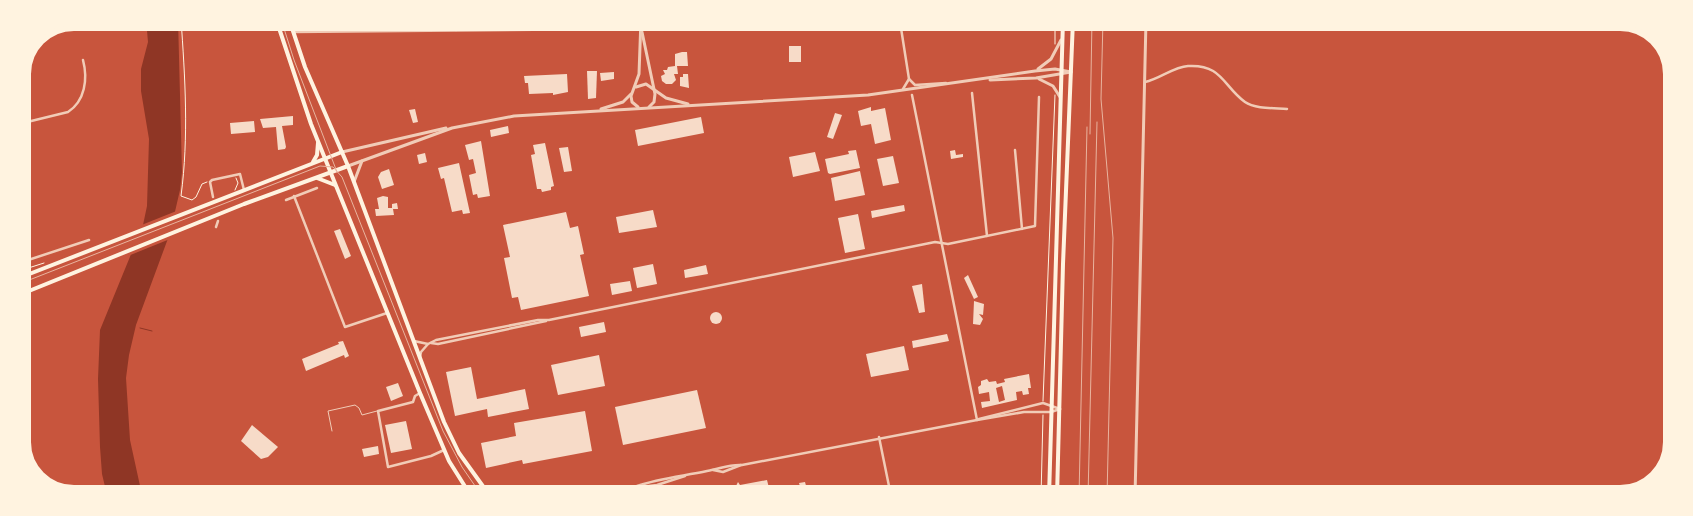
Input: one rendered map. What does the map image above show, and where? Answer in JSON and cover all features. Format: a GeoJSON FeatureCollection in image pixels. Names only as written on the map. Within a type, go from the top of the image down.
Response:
{"type":"FeatureCollection","features":[{"type":"Feature","properties":{"kind":"main road"},"geometry":{"type":"LineString","coordinates":[[279,28],[330,172],[444,450],[466,488]]}},
{"type":"Feature","properties":{"kind":"main road"},"geometry":{"type":"LineString","coordinates":[[292,28],[348,166],[411,339],[452,441],[484,488]]}},
{"type":"Feature","properties":{"kind":"main road"},"geometry":{"type":"LineString","coordinates":[[1049,488],[1063,28]]}},
{"type":"Feature","properties":{"kind":"main road"},"geometry":{"type":"LineString","coordinates":[[1058,488],[1073,28]]}},
{"type":"Feature","properties":{"kind":"main road"},"geometry":{"type":"LineString","coordinates":[[313,162],[317,155],[318,141]]}},
{"type":"Feature","properties":{"kind":"main road"},"geometry":{"type":"LineString","coordinates":[[28,275],[230,193],[244,190],[342,152]]}},
{"type":"Feature","properties":{"kind":"main road"},"geometry":{"type":"LineString","coordinates":[[28,291],[86,266],[236,207],[348,166]]}},
{"type":"Feature","properties":{"kind":"main road"},"geometry":{"type":"LineString","coordinates":[[314,178],[326,180],[336,185]]}},
{"type":"Feature","properties":{"kind":"street"},"geometry":{"type":"LineString","coordinates":[[293,32],[901,28],[909,78],[908,84],[899,91]]}},
{"type":"Feature","properties":{"kind":"street"},"geometry":{"type":"LineString","coordinates":[[1135,488],[1146,28]]}},
{"type":"Feature","properties":{"kind":"street"},"geometry":{"type":"LineString","coordinates":[[609,108],[623,102],[634,88],[639,74],[641,29]]}},
{"type":"Feature","properties":{"kind":"street"},"geometry":{"type":"LineString","coordinates":[[641,29],[654,89],[654,102],[643,108]]}},
{"type":"Feature","properties":{"kind":"street"},"geometry":{"type":"LineString","coordinates":[[1035,71],[1047,64],[1055,54],[1063,36]]}},
{"type":"Feature","properties":{"kind":"street"},"geometry":{"type":"LineString","coordinates":[[28,121],[68,112],[74,108],[82,93],[86,76],[83,60]]}},
{"type":"Feature","properties":{"kind":"street"},"geometry":{"type":"LineString","coordinates":[[1145,82],[1158,79],[1184,66],[1200,67],[1213,70],[1219,74],[1245,102],[1287,109]]}},
{"type":"Feature","properties":{"kind":"street"},"geometry":{"type":"LineString","coordinates":[[342,152],[514,116],[609,108],[643,108],[826,98],[899,91],[1035,71],[1062,70],[1070,72]]}},
{"type":"Feature","properties":{"kind":"street"},"geometry":{"type":"LineString","coordinates":[[975,80],[1036,78],[1062,75],[1070,72]]}},
{"type":"Feature","properties":{"kind":"street"},"geometry":{"type":"LineString","coordinates":[[909,78],[915,85],[955,83]]}},
{"type":"Feature","properties":{"kind":"street"},"geometry":{"type":"LineString","coordinates":[[1036,78],[1055,88],[1061,100]]}},
{"type":"Feature","properties":{"kind":"street"},"geometry":{"type":"LineString","coordinates":[[634,88],[643,84],[674,101],[696,105]]}},
{"type":"Feature","properties":{"kind":"street"},"geometry":{"type":"LineString","coordinates":[[908,84],[914,89]]}},
{"type":"Feature","properties":{"kind":"street"},"geometry":{"type":"LineString","coordinates":[[972,93],[987,236]]}},
{"type":"Feature","properties":{"kind":"street"},"geometry":{"type":"LineString","coordinates":[[631,94],[634,104],[643,108]]}},
{"type":"Feature","properties":{"kind":"street"},"geometry":{"type":"LineString","coordinates":[[912,95],[940,243],[977,420]]}},
{"type":"Feature","properties":{"kind":"street"},"geometry":{"type":"LineString","coordinates":[[411,339],[429,344],[475,336],[940,243],[948,244],[1035,226],[1039,96]]}},
{"type":"Feature","properties":{"kind":"street"},"geometry":{"type":"LineString","coordinates":[[348,166],[452,128]]}},
{"type":"Feature","properties":{"kind":"street"},"geometry":{"type":"LineString","coordinates":[[1014,150],[1022,229]]}},
{"type":"Feature","properties":{"kind":"street"},"geometry":{"type":"LineString","coordinates":[[354,182],[362,160]]}},
{"type":"Feature","properties":{"kind":"street"},"geometry":{"type":"LineString","coordinates":[[214,197],[210,182],[240,174],[244,190]]}},
{"type":"Feature","properties":{"kind":"street"},"geometry":{"type":"LineString","coordinates":[[286,200],[317,188]]}},
{"type":"Feature","properties":{"kind":"street"},"geometry":{"type":"LineString","coordinates":[[294,196],[345,328],[388,313]]}},
{"type":"Feature","properties":{"kind":"street"},"geometry":{"type":"LineString","coordinates":[[216,227],[218,221]]}},
{"type":"Feature","properties":{"kind":"street"},"geometry":{"type":"LineString","coordinates":[[28,260],[89,240]]}},
{"type":"Feature","properties":{"kind":"street"},"geometry":{"type":"LineString","coordinates":[[420,361],[421,352],[429,344]]}},
{"type":"Feature","properties":{"kind":"street"},"geometry":{"type":"LineString","coordinates":[[420,393],[415,396],[413,402],[378,411],[388,467],[430,456],[444,450]]}},
{"type":"Feature","properties":{"kind":"street"},"geometry":{"type":"LineString","coordinates":[[977,420],[1043,403],[1051,404],[1060,409]]}},
{"type":"Feature","properties":{"kind":"street"},"geometry":{"type":"LineString","coordinates":[[713,470],[723,472],[742,465],[879,437],[1024,412],[1051,412],[1060,409]]}},
{"type":"Feature","properties":{"kind":"street"},"geometry":{"type":"LineString","coordinates":[[879,437],[889,488]]}},
{"type":"Feature","properties":{"kind":"street"},"geometry":{"type":"LineString","coordinates":[[623,488],[655,480],[713,470],[727,465],[742,465]]}},
{"type":"Feature","properties":{"kind":"lane"},"geometry":{"type":"LineString","coordinates":[[332,432],[328,410],[355,405],[359,408],[362,415],[378,411]]}},
{"type":"Feature","properties":{"kind":"path"},"geometry":{"type":"LineString","coordinates":[[182,28],[186,89],[182,196],[188,200],[196,197],[202,184],[210,182]]}},
{"type":"Feature","properties":{"kind":"path"},"geometry":{"type":"LineString","coordinates":[[1055,28],[1055,54]]}},
{"type":"Feature","properties":{"kind":"path"},"geometry":{"type":"LineString","coordinates":[[1043,403],[1055,88]]}},
{"type":"Feature","properties":{"kind":"path"},"geometry":{"type":"LineString","coordinates":[[230,193],[236,189],[238,182]]}},
{"type":"Feature","properties":{"kind":"path"},"geometry":{"type":"LineString","coordinates":[[28,268],[51,261]]}},
{"type":"Feature","properties":{"kind":"path"},"geometry":{"type":"LineString","coordinates":[[1041,488],[1043,412]]}},
{"type":"Feature","properties":{"kind":"shaded area"},"geometry":{"type":"Polygon","coordinates":[[[147,28],[178,28],[182,172],[180,190],[170,233],[136,325],[129,355],[126,378],[130,440],[140,488],[105,488],[100,447],[98,379],[100,330],[143,225],[147,206],[149,139],[141,91],[141,69],[148,42],[147,28]]]}},
{"type":"Feature","properties":{"kind":"pier"},"geometry":{"type":"Polygon","coordinates":[[[179,210],[170,239],[128,256],[139,226],[179,210]]]}},
{"type":"Feature","properties":{"kind":"building"},"geometry":{"type":"Polygon","coordinates":[[[789,46],[801,46],[801,62],[789,62],[789,46]]]}},
{"type":"Feature","properties":{"kind":"building"},"geometry":{"type":"Polygon","coordinates":[[[687,52],[688,66],[677,66],[678,74],[674,74],[676,80],[672,84],[666,84],[662,81],[661,76],[665,74],[663,70],[675,66],[675,54],[687,52]]]}},
{"type":"Feature","properties":{"kind":"building"},"geometry":{"type":"Polygon","coordinates":[[[587,71],[597,71],[596,98],[588,99],[587,71]]]}},
{"type":"Feature","properties":{"kind":"building"},"geometry":{"type":"Polygon","coordinates":[[[614,72],[614,79],[601,81],[600,73],[614,72]]]}},
{"type":"Feature","properties":{"kind":"building"},"geometry":{"type":"Polygon","coordinates":[[[567,74],[568,92],[553,95],[553,93],[529,94],[528,83],[525,83],[524,76],[567,74]]]}},
{"type":"Feature","properties":{"kind":"building"},"geometry":{"type":"Polygon","coordinates":[[[683,74],[688,74],[689,88],[680,86],[680,77],[683,77],[683,74]]]}},
{"type":"Feature","properties":{"kind":"building"},"geometry":{"type":"Polygon","coordinates":[[[871,107],[871,111],[885,108],[891,140],[875,144],[871,124],[861,126],[858,111],[871,107]]]}},
{"type":"Feature","properties":{"kind":"building"},"geometry":{"type":"Polygon","coordinates":[[[415,109],[418,122],[413,123],[409,110],[415,109]]]}},
{"type":"Feature","properties":{"kind":"building"},"geometry":{"type":"Polygon","coordinates":[[[835,113],[842,115],[833,139],[827,137],[835,113]]]}},
{"type":"Feature","properties":{"kind":"building"},"geometry":{"type":"Polygon","coordinates":[[[293,116],[293,125],[282,126],[286,147],[285,149],[278,150],[276,127],[263,128],[260,119],[293,116]]]}},
{"type":"Feature","properties":{"kind":"building"},"geometry":{"type":"Polygon","coordinates":[[[701,117],[704,133],[638,146],[635,130],[701,117]]]}},
{"type":"Feature","properties":{"kind":"building"},"geometry":{"type":"Polygon","coordinates":[[[254,121],[255,132],[231,134],[230,123],[254,121]]]}},
{"type":"Feature","properties":{"kind":"building"},"geometry":{"type":"Polygon","coordinates":[[[508,126],[509,133],[491,137],[490,130],[508,126]]]}},
{"type":"Feature","properties":{"kind":"building"},"geometry":{"type":"Polygon","coordinates":[[[481,141],[490,196],[478,198],[477,194],[473,195],[469,175],[476,173],[473,159],[469,160],[465,145],[481,141]]]}},
{"type":"Feature","properties":{"kind":"building"},"geometry":{"type":"Polygon","coordinates":[[[545,143],[554,186],[551,187],[551,190],[542,192],[541,189],[537,189],[531,155],[535,154],[533,145],[545,143]]]}},
{"type":"Feature","properties":{"kind":"building"},"geometry":{"type":"Polygon","coordinates":[[[568,147],[572,171],[564,172],[559,148],[568,147]]]}},
{"type":"Feature","properties":{"kind":"building"},"geometry":{"type":"Polygon","coordinates":[[[856,150],[860,168],[828,173],[825,159],[849,154],[848,151],[856,150]]]}},
{"type":"Feature","properties":{"kind":"building"},"geometry":{"type":"Polygon","coordinates":[[[955,150],[956,155],[963,154],[963,157],[951,159],[950,151],[955,150]]]}},
{"type":"Feature","properties":{"kind":"building"},"geometry":{"type":"Polygon","coordinates":[[[815,152],[820,171],[793,177],[789,157],[815,152]]]}},
{"type":"Feature","properties":{"kind":"building"},"geometry":{"type":"Polygon","coordinates":[[[425,153],[427,162],[419,164],[417,155],[425,153]]]}},
{"type":"Feature","properties":{"kind":"building"},"geometry":{"type":"Polygon","coordinates":[[[893,156],[899,183],[883,186],[877,159],[893,156]]]}},
{"type":"Feature","properties":{"kind":"building"},"geometry":{"type":"Polygon","coordinates":[[[459,163],[470,213],[463,214],[462,210],[452,212],[444,178],[441,179],[438,168],[459,163]]]}},
{"type":"Feature","properties":{"kind":"building"},"geometry":{"type":"Polygon","coordinates":[[[389,169],[394,185],[382,189],[378,177],[381,172],[389,169]]]}},
{"type":"Feature","properties":{"kind":"building"},"geometry":{"type":"Polygon","coordinates":[[[860,171],[865,195],[835,201],[831,178],[860,171]]]}},
{"type":"Feature","properties":{"kind":"building"},"geometry":{"type":"Polygon","coordinates":[[[388,197],[388,208],[392,208],[392,204],[397,203],[398,209],[393,209],[394,215],[376,216],[375,209],[379,209],[377,198],[388,197]]]}},
{"type":"Feature","properties":{"kind":"building"},"geometry":{"type":"Polygon","coordinates":[[[904,205],[905,211],[872,218],[871,211],[904,205]]]}},
{"type":"Feature","properties":{"kind":"building"},"geometry":{"type":"Polygon","coordinates":[[[653,210],[657,227],[619,233],[616,217],[653,210]]]}},
{"type":"Feature","properties":{"kind":"building"},"geometry":{"type":"Polygon","coordinates":[[[566,212],[570,228],[578,226],[584,254],[580,255],[589,296],[521,310],[518,297],[512,298],[504,258],[510,257],[503,225],[566,212]]]}},
{"type":"Feature","properties":{"kind":"building"},"geometry":{"type":"Polygon","coordinates":[[[858,214],[865,249],[845,253],[838,218],[858,214]]]}},
{"type":"Feature","properties":{"kind":"building"},"geometry":{"type":"Polygon","coordinates":[[[340,229],[351,256],[345,259],[334,231],[340,229]]]}},
{"type":"Feature","properties":{"kind":"building"},"geometry":{"type":"Polygon","coordinates":[[[653,264],[657,284],[637,288],[633,268],[653,264]]]}},
{"type":"Feature","properties":{"kind":"building"},"geometry":{"type":"Polygon","coordinates":[[[706,265],[708,274],[685,278],[684,270],[706,265]]]}},
{"type":"Feature","properties":{"kind":"building"},"geometry":{"type":"Polygon","coordinates":[[[968,275],[978,297],[974,299],[964,278],[968,275]]]}},
{"type":"Feature","properties":{"kind":"building"},"geometry":{"type":"Polygon","coordinates":[[[630,281],[632,291],[612,295],[610,284],[630,281]]]}},
{"type":"Feature","properties":{"kind":"building"},"geometry":{"type":"Polygon","coordinates":[[[922,284],[925,312],[919,313],[912,286],[922,284]]]}},
{"type":"Feature","properties":{"kind":"building"},"geometry":{"type":"Polygon","coordinates":[[[974,301],[984,304],[983,315],[979,314],[983,319],[980,325],[973,324],[974,301]]]}},
{"type":"Feature","properties":{"kind":"building"},"geometry":{"type":"Polygon","coordinates":[[[716,312],[722,318],[716,324],[710,318],[716,312]]]}},
{"type":"Feature","properties":{"kind":"building"},"geometry":{"type":"Polygon","coordinates":[[[604,322],[606,332],[581,337],[579,327],[604,322]]]}},
{"type":"Feature","properties":{"kind":"building"},"geometry":{"type":"Polygon","coordinates":[[[947,334],[949,341],[913,348],[912,341],[947,334]]]}},
{"type":"Feature","properties":{"kind":"building"},"geometry":{"type":"Polygon","coordinates":[[[343,341],[349,356],[345,358],[344,355],[306,371],[302,359],[343,341]]]}},
{"type":"Feature","properties":{"kind":"building"},"geometry":{"type":"Polygon","coordinates":[[[904,346],[909,370],[871,377],[866,354],[904,346]]]}},
{"type":"Feature","properties":{"kind":"building"},"geometry":{"type":"Polygon","coordinates":[[[599,355],[605,386],[558,395],[551,365],[599,355]]]}},
{"type":"Feature","properties":{"kind":"building"},"geometry":{"type":"Polygon","coordinates":[[[471,367],[477,399],[525,389],[529,409],[488,417],[487,409],[455,416],[446,372],[471,367]]]}},
{"type":"Feature","properties":{"kind":"building"},"geometry":{"type":"Polygon","coordinates":[[[1029,374],[1031,388],[1028,388],[1029,394],[1023,395],[1022,391],[1016,392],[1017,400],[982,408],[981,402],[990,401],[989,392],[979,394],[978,387],[981,385],[981,381],[987,379],[989,382],[996,381],[997,384],[1005,382],[1004,379],[1029,374]],[[1002,386],[996,388],[999,402],[1005,400],[1002,386]]]}},
{"type":"Feature","properties":{"kind":"building"},"geometry":{"type":"Polygon","coordinates":[[[398,383],[403,396],[391,401],[386,387],[398,383]]]}},
{"type":"Feature","properties":{"kind":"building"},"geometry":{"type":"Polygon","coordinates":[[[697,390],[706,428],[623,445],[615,407],[697,390]]]}},
{"type":"Feature","properties":{"kind":"building"},"geometry":{"type":"Polygon","coordinates":[[[585,411],[592,451],[523,464],[522,460],[486,468],[481,443],[516,436],[514,423],[585,411]]]}},
{"type":"Feature","properties":{"kind":"building"},"geometry":{"type":"Polygon","coordinates":[[[406,421],[412,449],[391,453],[385,425],[406,421]]]}},
{"type":"Feature","properties":{"kind":"building"},"geometry":{"type":"Polygon","coordinates":[[[252,425],[278,447],[268,457],[261,459],[241,441],[252,425]]]}},
{"type":"Feature","properties":{"kind":"building"},"geometry":{"type":"Polygon","coordinates":[[[378,446],[379,454],[364,457],[362,449],[378,446]]]}},
{"type":"Feature","properties":{"kind":"building"},"geometry":{"type":"Polygon","coordinates":[[[767,480],[769,488],[727,488],[736,486],[738,482],[740,485],[767,480]]]}},
{"type":"Feature","properties":{"kind":"building"},"geometry":{"type":"Polygon","coordinates":[[[805,482],[807,488],[800,488],[799,483],[805,482]]]}},
{"type":"Feature","properties":{"kind":"waterway"},"geometry":{"type":"LineString","coordinates":[[140,328],[152,331]]}},
{"type":"Feature","properties":{"kind":"tram line"},"geometry":{"type":"LineString","coordinates":[[284,28],[294,60],[337,172]]}},
{"type":"Feature","properties":{"kind":"tram line"},"geometry":{"type":"LineString","coordinates":[[28,280],[320,166],[333,167],[342,177],[443,431],[462,467],[476,488]]}},
{"type":"Feature","properties":{"kind":"tram line"},"geometry":{"type":"LineString","coordinates":[[28,444],[38,471]]}},
{"type":"Feature","properties":{"kind":"railway"},"geometry":{"type":"LineString","coordinates":[[1090,134],[1092,28]]}},
{"type":"Feature","properties":{"kind":"railway"},"geometry":{"type":"LineString","coordinates":[[1103,28],[1101,99],[1113,238],[1107,488]]}},
{"type":"Feature","properties":{"kind":"railway"},"geometry":{"type":"LineString","coordinates":[[1088,488],[1097,122]]}},
{"type":"Feature","properties":{"kind":"railway"},"geometry":{"type":"LineString","coordinates":[[1079,488],[1087,127]]}}]}
